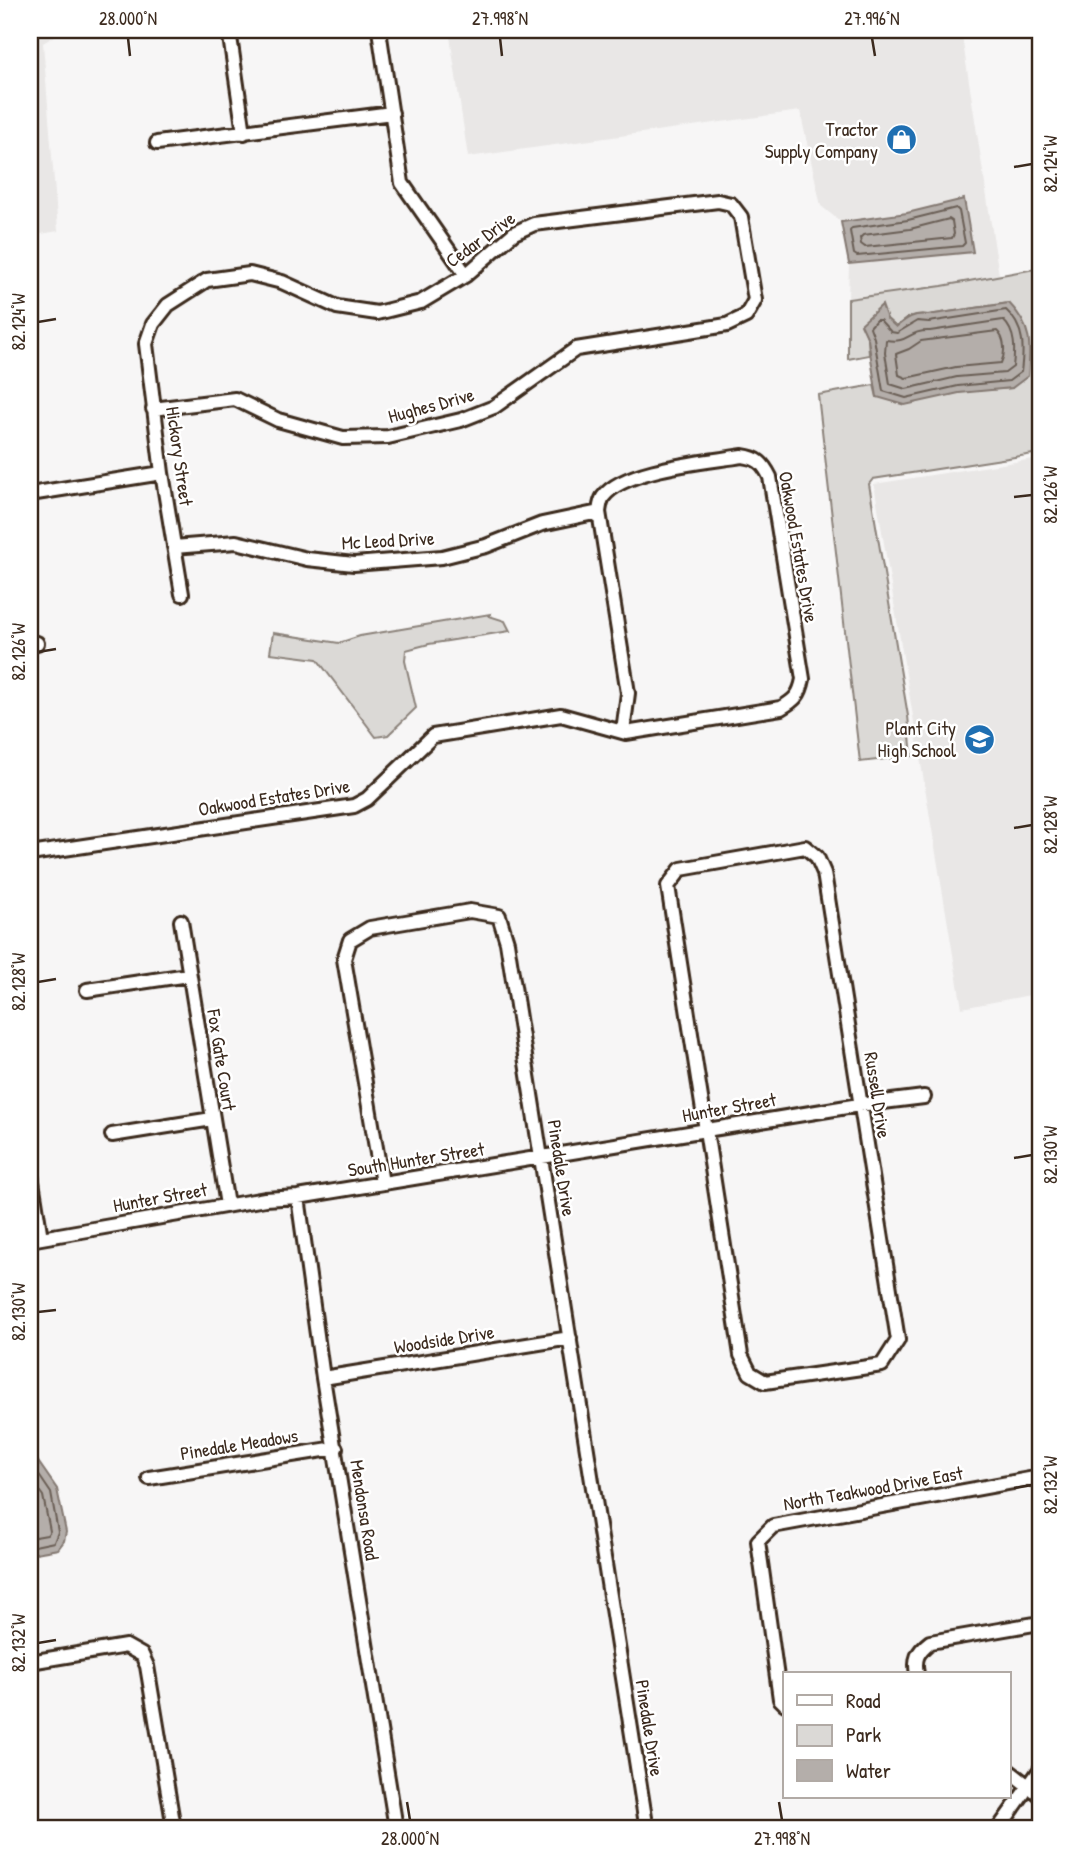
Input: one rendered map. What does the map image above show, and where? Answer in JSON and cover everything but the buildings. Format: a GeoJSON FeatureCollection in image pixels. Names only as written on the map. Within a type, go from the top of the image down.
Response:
{"type":"FeatureCollection","features":[{"type":"Feature","properties":{"kind":"street"},"geometry":{"type":"LineString","coordinates":[[229,30],[244,133]]}},
{"type":"Feature","properties":{"kind":"street"},"geometry":{"type":"LineString","coordinates":[[379,30],[402,183],[467,275]]}},
{"type":"Feature","properties":{"kind":"street"},"geometry":{"type":"LineString","coordinates":[[157,143],[392,113]]}},
{"type":"Feature","properties":{"kind":"street","name":"Cedar Drive"},"geometry":{"type":"LineString","coordinates":[[153,324],[168,305],[207,280],[250,274],[282,282],[337,307],[377,313],[421,302],[467,275],[514,233],[534,223],[718,201],[731,204],[741,217],[755,300],[746,316]]}},
{"type":"Feature","properties":{"kind":"street","name":"Hughes Drive"},"geometry":{"type":"LineString","coordinates":[[153,409],[235,399],[278,420],[343,439],[388,437],[461,420],[494,407],[576,349],[727,325],[746,316]]}},
{"type":"Feature","properties":{"kind":"street","name":"Hickory Street"},"geometry":{"type":"LineString","coordinates":[[153,324],[146,344],[162,473],[182,594]]}},
{"type":"Feature","properties":{"kind":"street","name":"Oakwood Estates Drive"},"geometry":{"type":"LineString","coordinates":[[30,854],[354,806],[367,799],[433,736],[561,715],[623,732],[642,732],[781,708],[796,699],[803,679],[770,477],[765,466],[755,458],[742,456],[649,471],[608,491],[601,500],[599,512]]}},
{"type":"Feature","properties":{"kind":"street"},"geometry":{"type":"LineString","coordinates":[[30,494],[162,473]]}},
{"type":"Feature","properties":{"kind":"street"},"geometry":{"type":"LineString","coordinates":[[599,512],[628,693],[623,732]]}},
{"type":"Feature","properties":{"kind":"street","name":"Mc Leod Drive"},"geometry":{"type":"LineString","coordinates":[[174,547],[236,542],[307,558],[354,564],[442,557],[486,546],[542,524],[599,512]]}},
{"type":"Feature","properties":{"kind":"street","name":"Russell Drive"},"geometry":{"type":"LineString","coordinates":[[805,847],[817,857],[824,873],[898,1340],[882,1365],[765,1382],[750,1373],[741,1355],[704,1131],[668,886],[681,869],[805,847]]}},
{"type":"Feature","properties":{"kind":"street","name":"Pinedale Drive"},"geometry":{"type":"LineString","coordinates":[[382,1183],[344,959],[350,940],[370,928],[470,911],[499,916],[507,942],[646,1824]]}},
{"type":"Feature","properties":{"kind":"street","name":"Fox Gate Court"},"geometry":{"type":"LineString","coordinates":[[181,921],[227,1205]]}},
{"type":"Feature","properties":{"kind":"street"},"geometry":{"type":"LineString","coordinates":[[87,990],[188,975]]}},
{"type":"Feature","properties":{"kind":"street","name":"Hunter Street"},"geometry":{"type":"LineString","coordinates":[[541,1159],[859,1105],[925,1097]]}},
{"type":"Feature","properties":{"kind":"street"},"geometry":{"type":"LineString","coordinates":[[112,1135],[212,1119]]}},
{"type":"Feature","properties":{"kind":"street","name":"South Hunter Street"},"geometry":{"type":"LineString","coordinates":[[298,1197],[541,1159]]}},
{"type":"Feature","properties":{"kind":"street"},"geometry":{"type":"LineString","coordinates":[[30,1169],[36,1239]]}},
{"type":"Feature","properties":{"kind":"street","name":"Hunter Street"},"geometry":{"type":"LineString","coordinates":[[36,1239],[227,1205],[298,1197]]}},
{"type":"Feature","properties":{"kind":"street","name":"Mendonsa Road"},"geometry":{"type":"LineString","coordinates":[[298,1197],[323,1378],[396,1828]]}},
{"type":"Feature","properties":{"kind":"street","name":"Woodside Drive"},"geometry":{"type":"LineString","coordinates":[[323,1378],[570,1338]]}},
{"type":"Feature","properties":{"kind":"street","name":"Pinedale Meadows"},"geometry":{"type":"LineString","coordinates":[[149,1478],[335,1448]]}},
{"type":"Feature","properties":{"kind":"street","name":"North Teakwood Drive East"},"geometry":{"type":"LineString","coordinates":[[783,1702],[780,1699],[758,1541],[773,1526],[1040,1477]]}},
{"type":"Feature","properties":{"kind":"street"},"geometry":{"type":"LineString","coordinates":[[917,1672],[915,1662],[919,1650],[930,1642],[1040,1623]]}},
{"type":"Feature","properties":{"kind":"street"},"geometry":{"type":"LineString","coordinates":[[30,1662],[126,1646],[142,1655],[147,1666],[174,1828]]}},
{"type":"Feature","properties":{"kind":"street"},"geometry":{"type":"LineString","coordinates":[[999,1828],[1040,1770]]}},
{"type":"Feature","properties":{"kind":"street"},"geometry":{"type":"LineString","coordinates":[[1010,1772],[1040,1795]]}},
{"type":"Feature","properties":{"kind":"shaded area"},"geometry":{"type":"Polygon","coordinates":[[[30,30],[65,30],[43,43],[58,231],[30,236],[30,30]]]}},
{"type":"Feature","properties":{"kind":"shaded area"},"geometry":{"type":"Polygon","coordinates":[[[449,30],[961,30],[999,275],[848,299],[849,264],[973,252],[964,199],[907,213],[841,222],[821,206],[800,111],[468,157],[449,30]]]}},
{"type":"Feature","properties":{"kind":"shaded area","name":"Plant City High School"},"geometry":{"type":"Polygon","coordinates":[[[1040,458],[1040,993],[962,1008],[874,484],[1040,458]]]}},
{"type":"Feature","properties":{"kind":"green space"},"geometry":{"type":"Polygon","coordinates":[[[1040,268],[1040,453],[873,479],[869,484],[908,716],[912,756],[860,762],[818,395],[874,385],[877,397],[1012,388],[1009,303],[915,315],[896,327],[887,319],[881,306],[862,324],[868,339],[869,355],[848,359],[848,299],[942,286],[1040,268]]]}},
{"type":"Feature","properties":{"kind":"green space"},"geometry":{"type":"Polygon","coordinates":[[[490,614],[489,616],[505,621],[510,631],[406,650],[405,661],[416,708],[388,735],[376,737],[317,659],[270,653],[273,633],[339,643],[360,636],[490,614]]]}},
{"type":"Feature","properties":{"kind":"water"},"geometry":{"type":"Polygon","coordinates":[[[964,199],[973,252],[849,264],[841,222],[907,213],[964,199]]]}},
{"type":"Feature","properties":{"kind":"water"},"geometry":{"type":"Polygon","coordinates":[[[1009,303],[1026,328],[1030,354],[1028,376],[1012,388],[959,393],[905,405],[877,397],[868,339],[861,324],[882,305],[887,319],[896,327],[915,316],[1009,303]]]}},
{"type":"Feature","properties":{"kind":"water"},"geometry":{"type":"Polygon","coordinates":[[[30,1450],[57,1489],[66,1532],[58,1549],[30,1554],[30,1450]]]}},
{"type":"Feature","properties":{"kind":"place","name":"Tractor Supply Company"},"geometry":{"type":"Point","coordinates":[901,140]}},
{"type":"Feature","properties":{"kind":"place","name":"Plant City High School"},"geometry":{"type":"Point","coordinates":[979,739]}}]}
